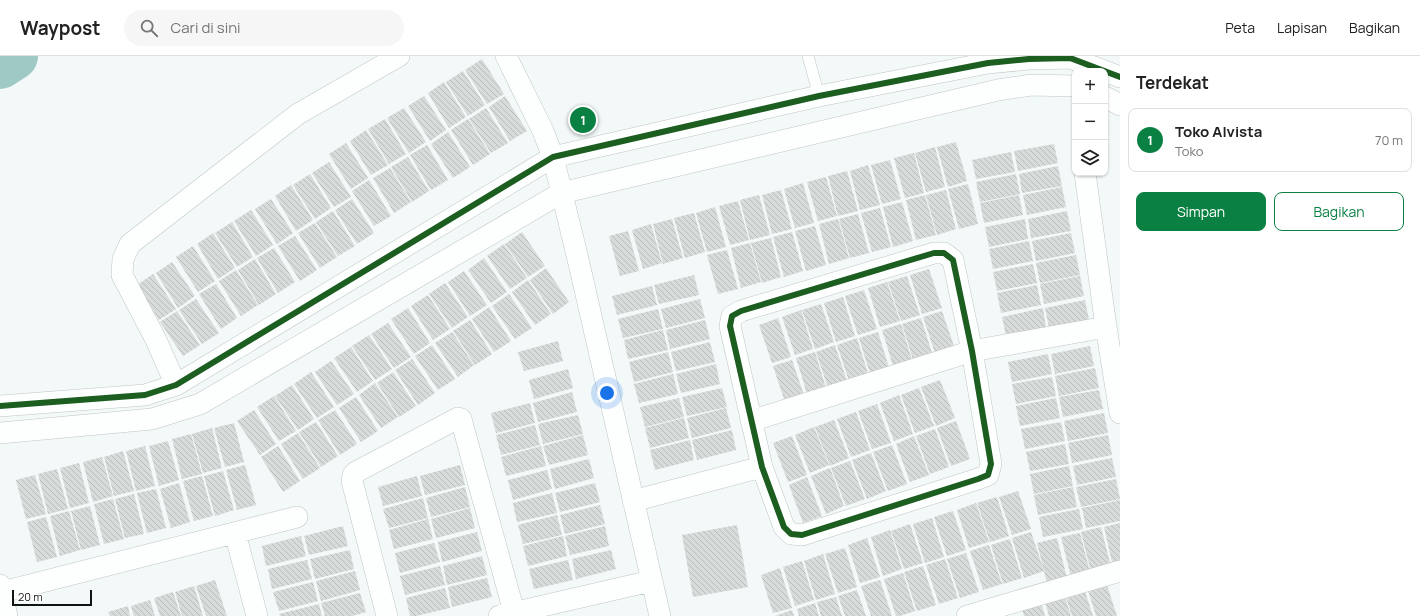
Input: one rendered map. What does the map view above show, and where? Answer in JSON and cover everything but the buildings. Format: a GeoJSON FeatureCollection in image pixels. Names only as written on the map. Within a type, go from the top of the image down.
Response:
{"type":"FeatureCollection","features":[{"type":"Feature","properties":{"kind":"street"},"geometry":{"type":"LineString","coordinates":[[176,385],[156,340],[122,275],[123,259],[130,244],[298,114],[399,56]]}},
{"type":"Feature","properties":{"kind":"street"},"geometry":{"type":"LineString","coordinates":[[506,56],[543,131],[553,157],[660,616]]}},
{"type":"Feature","properties":{"kind":"street"},"geometry":{"type":"LineString","coordinates":[[0,406],[145,395],[176,385],[553,157],[818,96],[988,63],[1070,57],[1120,77]]}},
{"type":"Feature","properties":{"kind":"street"},"geometry":{"type":"LineString","coordinates":[[1070,57],[1072,74]]}},
{"type":"Feature","properties":{"kind":"street"},"geometry":{"type":"LineString","coordinates":[[0,433],[152,419],[200,404],[561,193],[998,90],[1031,85],[1072,90]]}},
{"type":"Feature","properties":{"kind":"street"},"geometry":{"type":"LineString","coordinates":[[1108,99],[1120,105]]}},
{"type":"Feature","properties":{"kind":"street"},"geometry":{"type":"LineString","coordinates":[[1085,176],[1106,327],[1120,413]]}},
{"type":"Feature","properties":{"kind":"street"},"geometry":{"type":"LineString","coordinates":[[934,253],[944,253],[952,260],[972,351],[991,464],[988,475],[802,535],[791,534],[784,527],[762,466],[730,326],[732,316],[741,311],[934,253]]}},
{"type":"Feature","properties":{"kind":"street"},"geometry":{"type":"LineString","coordinates":[[751,421],[972,351],[1106,327]]}},
{"type":"Feature","properties":{"kind":"street"},"geometry":{"type":"LineString","coordinates":[[387,616],[352,481],[353,475],[356,472],[458,418],[461,420],[507,614],[651,581]]}},
{"type":"Feature","properties":{"kind":"street"},"geometry":{"type":"LineString","coordinates":[[632,500],[762,466]]}},
{"type":"Feature","properties":{"kind":"street"},"geometry":{"type":"LineString","coordinates":[[7,616],[1,589],[297,517]]}},
{"type":"Feature","properties":{"kind":"street"},"geometry":{"type":"LineString","coordinates":[[235,533],[257,616]]}},
{"type":"Feature","properties":{"kind":"street"},"geometry":{"type":"LineString","coordinates":[[968,616],[1120,571]]}},
{"type":"Feature","properties":{"kind":"lane"},"geometry":{"type":"LineString","coordinates":[[808,56],[818,96]]}},
{"type":"Feature","properties":{"kind":"waterway"},"geometry":{"type":"LineString","coordinates":[[0,65],[14,56]]}},
{"type":"Feature","properties":{"kind":"cycle path"},"geometry":{"type":"LineString","coordinates":[[0,406],[145,395],[176,385],[553,157],[819,96],[988,63],[1029,59],[1070,58],[1120,77]]}},
{"type":"Feature","properties":{"kind":"cycle path"},"geometry":{"type":"LineString","coordinates":[[934,253],[944,253],[953,260],[972,351],[991,464],[988,475],[802,535],[791,534],[784,527],[762,467],[730,326],[732,316],[741,311],[934,253]]}},
{"type":"Feature","properties":{"kind":"place","name":"Toko Alvista"},"geometry":{"type":"Point","coordinates":[583,120]}}]}
